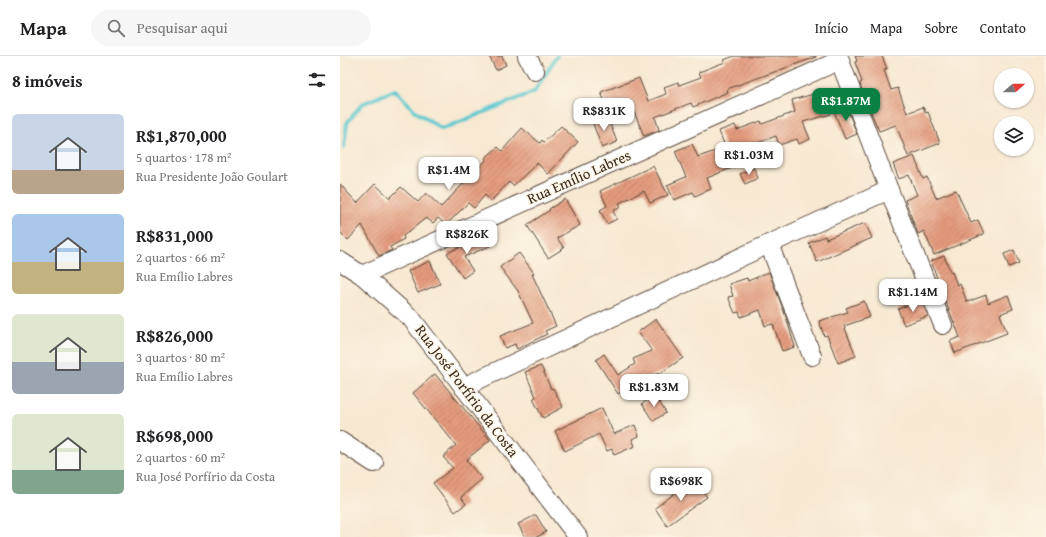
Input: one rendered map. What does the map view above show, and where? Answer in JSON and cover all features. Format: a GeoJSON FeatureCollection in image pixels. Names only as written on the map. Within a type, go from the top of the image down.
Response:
{"type":"FeatureCollection","features":[{"type":"Feature","properties":{"kind":"street"},"geometry":{"type":"LineString","coordinates":[[839,58],[889,190],[943,325]]}},
{"type":"Feature","properties":{"kind":"street","name":"Rua Emílio Labres"},"geometry":{"type":"LineString","coordinates":[[362,275],[839,58]]}},
{"type":"Feature","properties":{"kind":"street"},"geometry":{"type":"LineString","coordinates":[[463,387],[769,244],[889,190]]}},
{"type":"Feature","properties":{"kind":"street"},"geometry":{"type":"LineString","coordinates":[[769,244],[812,356]]}},
{"type":"Feature","properties":{"kind":"street","name":"Rua José Porfírio da Costa"},"geometry":{"type":"LineString","coordinates":[[340,261],[362,275],[411,318],[578,537]]}},
{"type":"Feature","properties":{"kind":"street"},"geometry":{"type":"LineString","coordinates":[[340,441],[374,463]]}},
{"type":"Feature","properties":{"kind":"building"},"geometry":{"type":"Polygon","coordinates":[[[489,56],[502,56],[506,65],[496,70],[489,56]]]}},
{"type":"Feature","properties":{"kind":"building"},"geometry":{"type":"Polygon","coordinates":[[[734,56],[816,57],[727,89],[728,92],[693,107],[691,103],[655,117],[659,130],[644,136],[630,102],[608,111],[601,92],[639,78],[648,101],[666,94],[664,87],[678,82],[679,85],[701,77],[699,72],[725,62],[724,60],[734,56]]]}},
{"type":"Feature","properties":{"kind":"building"},"geometry":{"type":"Polygon","coordinates":[[[855,56],[882,56],[887,69],[884,70],[891,90],[898,88],[907,113],[923,107],[926,113],[928,112],[940,143],[908,156],[896,125],[879,131],[862,91],[860,83],[862,82],[855,62],[857,61],[855,56]]]}},
{"type":"Feature","properties":{"kind":"building"},"geometry":{"type":"Polygon","coordinates":[[[821,92],[825,105],[828,104],[831,114],[803,122],[810,139],[799,144],[797,139],[779,145],[776,136],[728,154],[719,131],[735,125],[737,130],[761,121],[762,124],[795,112],[792,100],[821,92]]]}},
{"type":"Feature","properties":{"kind":"building"},"geometry":{"type":"Polygon","coordinates":[[[846,106],[857,134],[845,139],[834,111],[846,106]]]}},
{"type":"Feature","properties":{"kind":"building"},"geometry":{"type":"Polygon","coordinates":[[[607,116],[617,142],[602,148],[592,121],[607,116]]]}},
{"type":"Feature","properties":{"kind":"building"},"geometry":{"type":"Polygon","coordinates":[[[561,126],[578,142],[548,174],[537,163],[513,186],[509,182],[491,201],[485,195],[474,208],[468,203],[446,225],[438,218],[433,223],[426,218],[403,236],[404,239],[390,247],[392,250],[379,256],[362,225],[348,240],[340,232],[340,184],[357,203],[375,184],[390,198],[401,187],[418,202],[426,193],[441,207],[486,160],[485,158],[498,147],[502,151],[522,128],[540,143],[542,140],[544,142],[561,126]]]}},
{"type":"Feature","properties":{"kind":"building"},"geometry":{"type":"Polygon","coordinates":[[[692,144],[698,157],[724,148],[732,168],[707,178],[711,189],[695,196],[693,192],[674,200],[667,185],[686,177],[675,151],[692,144]]]}},
{"type":"Feature","properties":{"kind":"building"},"geometry":{"type":"Polygon","coordinates":[[[914,156],[923,179],[927,177],[936,198],[956,190],[971,223],[978,220],[984,234],[934,255],[924,231],[918,234],[905,200],[917,195],[909,175],[899,179],[893,164],[914,156]]]}},
{"type":"Feature","properties":{"kind":"building"},"geometry":{"type":"Polygon","coordinates":[[[653,166],[668,195],[650,203],[644,191],[619,203],[621,207],[613,211],[617,219],[607,224],[600,210],[607,206],[600,191],[653,166]]]}},
{"type":"Feature","properties":{"kind":"building"},"geometry":{"type":"Polygon","coordinates":[[[754,168],[758,178],[745,184],[740,174],[754,168]]]}},
{"type":"Feature","properties":{"kind":"building"},"geometry":{"type":"Polygon","coordinates":[[[565,199],[580,225],[557,238],[564,248],[548,258],[527,225],[565,199]]]}},
{"type":"Feature","properties":{"kind":"building"},"geometry":{"type":"Polygon","coordinates":[[[865,223],[872,238],[817,262],[809,243],[825,236],[826,239],[865,223]]]}},
{"type":"Feature","properties":{"kind":"building"},"geometry":{"type":"Polygon","coordinates":[[[484,236],[490,246],[464,257],[473,271],[463,278],[447,253],[484,236]]]}},
{"type":"Feature","properties":{"kind":"building"},"geometry":{"type":"Polygon","coordinates":[[[1014,250],[1019,263],[1009,267],[1004,254],[1014,250]]]}},
{"type":"Feature","properties":{"kind":"building"},"geometry":{"type":"Polygon","coordinates":[[[519,253],[534,273],[532,274],[556,326],[545,331],[547,334],[517,349],[515,344],[505,348],[500,336],[533,323],[518,291],[500,267],[519,253]]]}},
{"type":"Feature","properties":{"kind":"building"},"geometry":{"type":"Polygon","coordinates":[[[944,256],[957,285],[960,284],[967,302],[986,295],[988,303],[1008,295],[1013,309],[1000,314],[1007,333],[955,353],[950,341],[960,337],[936,278],[931,261],[944,256]]]}},
{"type":"Feature","properties":{"kind":"building"},"geometry":{"type":"Polygon","coordinates":[[[430,261],[440,284],[418,293],[408,271],[430,261]]]}},
{"type":"Feature","properties":{"kind":"building"},"geometry":{"type":"Polygon","coordinates":[[[769,272],[786,317],[795,347],[782,351],[773,324],[765,326],[760,310],[741,317],[739,312],[735,313],[728,297],[733,296],[729,284],[747,278],[748,281],[769,272]]]}},
{"type":"Feature","properties":{"kind":"building"},"geometry":{"type":"Polygon","coordinates":[[[921,300],[928,316],[904,325],[898,309],[921,300]]]}},
{"type":"Feature","properties":{"kind":"building"},"geometry":{"type":"Polygon","coordinates":[[[864,301],[870,317],[844,326],[856,356],[838,363],[827,335],[824,336],[819,321],[848,312],[846,308],[864,301]]]}},
{"type":"Feature","properties":{"kind":"building"},"geometry":{"type":"Polygon","coordinates":[[[656,319],[683,358],[662,372],[634,383],[618,394],[596,360],[604,354],[618,375],[635,364],[633,359],[652,351],[638,332],[656,319]]]}},
{"type":"Feature","properties":{"kind":"building"},"geometry":{"type":"Polygon","coordinates":[[[541,366],[551,389],[553,388],[563,407],[543,418],[533,399],[536,397],[525,372],[541,366]]]}},
{"type":"Feature","properties":{"kind":"building"},"geometry":{"type":"Polygon","coordinates":[[[435,374],[490,440],[466,460],[482,479],[461,497],[466,504],[455,512],[433,483],[453,468],[443,457],[456,445],[413,393],[435,374]]]}},
{"type":"Feature","properties":{"kind":"building"},"geometry":{"type":"Polygon","coordinates":[[[655,395],[666,413],[653,421],[642,404],[655,395]]]}},
{"type":"Feature","properties":{"kind":"building"},"geometry":{"type":"Polygon","coordinates":[[[602,408],[614,434],[635,425],[639,436],[632,439],[635,446],[614,455],[612,449],[607,451],[599,434],[565,451],[555,431],[602,408]]]}},
{"type":"Feature","properties":{"kind":"building"},"geometry":{"type":"Polygon","coordinates":[[[694,479],[707,497],[667,526],[655,508],[694,479]]]}},
{"type":"Feature","properties":{"kind":"building"},"geometry":{"type":"Polygon","coordinates":[[[536,515],[546,532],[537,537],[525,537],[518,524],[536,515]]]}},
{"type":"Feature","properties":{"kind":"waterway"},"geometry":{"type":"LineString","coordinates":[[344,147],[347,123],[362,104],[395,90],[415,111],[442,129],[534,92],[557,56]]}}]}
